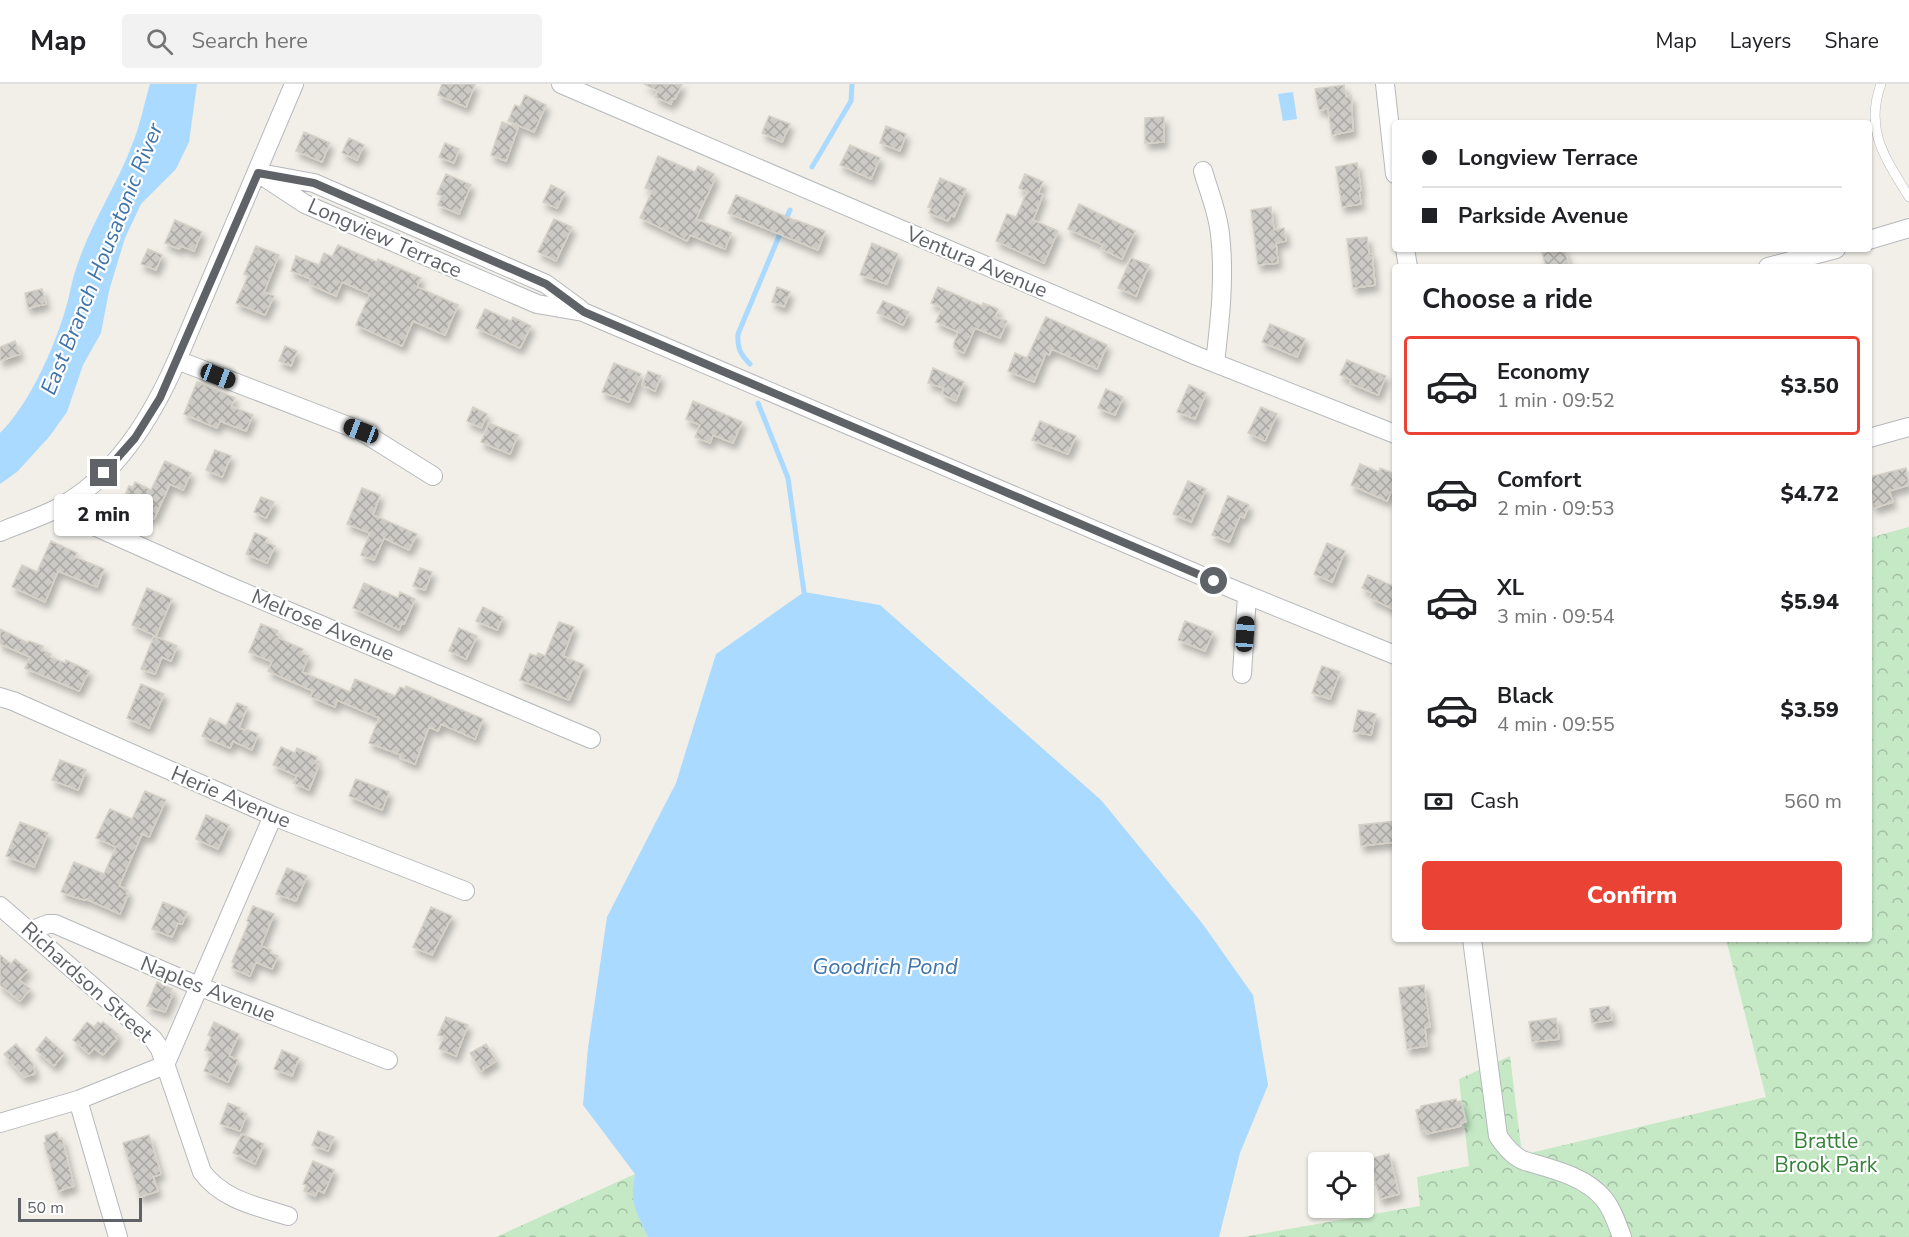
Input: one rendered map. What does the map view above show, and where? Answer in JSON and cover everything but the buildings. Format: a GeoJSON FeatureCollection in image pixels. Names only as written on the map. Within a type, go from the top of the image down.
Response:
{"type":"FeatureCollection","features":[{"type":"Feature","properties":{"kind":"street"},"geometry":{"type":"LineString","coordinates":[[0,532],[56,509],[98,479],[126,449],[155,407],[258,173],[294,84]]}},
{"type":"Feature","properties":{"kind":"street","name":"Ventura Avenue"},"geometry":{"type":"LineString","coordinates":[[561,84],[1215,363],[1392,433]]}},
{"type":"Feature","properties":{"kind":"street"},"geometry":{"type":"LineString","coordinates":[[1385,84],[1392,147]]}},
{"type":"Feature","properties":{"kind":"street"},"geometry":{"type":"LineString","coordinates":[[1203,171],[1220,232],[1222,257],[1215,363]]}},
{"type":"Feature","properties":{"kind":"street","name":"Longview Terrace"},"geometry":{"type":"LineString","coordinates":[[258,173],[305,204],[505,291],[537,304],[584,312],[1247,595],[1392,654]]}},
{"type":"Feature","properties":{"kind":"street"},"geometry":{"type":"LineString","coordinates":[[1872,239],[1909,228]]}},
{"type":"Feature","properties":{"kind":"street"},"geometry":{"type":"LineString","coordinates":[[1779,264],[1825,252]]}},
{"type":"Feature","properties":{"kind":"street"},"geometry":{"type":"LineString","coordinates":[[177,360],[361,431],[433,476]]}},
{"type":"Feature","properties":{"kind":"street"},"geometry":{"type":"LineString","coordinates":[[1872,437],[1909,427]]}},
{"type":"Feature","properties":{"kind":"street","name":"Melrose Avenue"},"geometry":{"type":"LineString","coordinates":[[56,509],[235,588],[591,739]]}},
{"type":"Feature","properties":{"kind":"street"},"geometry":{"type":"LineString","coordinates":[[1242,674],[1247,595]]}},
{"type":"Feature","properties":{"kind":"street","name":"Herie Avenue"},"geometry":{"type":"LineString","coordinates":[[0,697],[13,700],[273,816],[465,891]]}},
{"type":"Feature","properties":{"kind":"street"},"geometry":{"type":"LineString","coordinates":[[0,1123],[78,1100],[165,1065],[273,816]]}},
{"type":"Feature","properties":{"kind":"street","name":"Richardson Street"},"geometry":{"type":"LineString","coordinates":[[0,906],[153,1039],[160,1049],[202,1172],[211,1183],[231,1197],[288,1216]]}},
{"type":"Feature","properties":{"kind":"street","name":"Naples Avenue"},"geometry":{"type":"LineString","coordinates":[[30,931],[48,924],[55,924],[198,986],[388,1060]]}},
{"type":"Feature","properties":{"kind":"street"},"geometry":{"type":"LineString","coordinates":[[1472,942],[1497,1136],[1505,1146],[1524,1161],[1553,1168],[1577,1179],[1604,1198],[1623,1237]]}},
{"type":"Feature","properties":{"kind":"street"},"geometry":{"type":"LineString","coordinates":[[78,1100],[118,1237]]}},
{"type":"Feature","properties":{"kind":"lane"},"geometry":{"type":"LineString","coordinates":[[1881,84],[1874,111],[1876,134],[1885,159],[1909,197]]}},
{"type":"Feature","properties":{"kind":"green space","name":"Brattle Brook Park"},"geometry":{"type":"Polygon","coordinates":[[[1909,527],[1909,1237],[1243,1237],[1351,1218],[1374,1218],[1374,1214],[1420,1206],[1417,1177],[1469,1166],[1459,1079],[1510,1056],[1522,1155],[1766,1097],[1727,942],[1872,942],[1872,537],[1909,527]]]}},
{"type":"Feature","properties":{"kind":"green space"},"geometry":{"type":"Polygon","coordinates":[[[635,1174],[634,1200],[637,1214],[648,1237],[496,1237],[635,1174]]]}},
{"type":"Feature","properties":{"kind":"water","name":"East Branch Housatonic River"},"geometry":{"type":"Polygon","coordinates":[[[150,84],[197,84],[189,142],[176,169],[141,204],[125,238],[109,291],[101,333],[83,365],[67,412],[49,437],[17,472],[0,484],[0,433],[33,388],[51,350],[80,258],[132,145],[150,84]]]}},
{"type":"Feature","properties":{"kind":"water"},"geometry":{"type":"Polygon","coordinates":[[[1293,92],[1297,119],[1283,121],[1278,94],[1293,92]]]}},
{"type":"Feature","properties":{"kind":"water","name":"Goodrich Pond"},"geometry":{"type":"Polygon","coordinates":[[[804,592],[880,605],[1101,800],[1202,923],[1253,995],[1268,1085],[1240,1153],[1219,1237],[648,1237],[633,1200],[635,1174],[583,1105],[588,1048],[607,917],[676,783],[716,654],[804,592]]]}},
{"type":"Feature","properties":{"kind":"waterway"},"geometry":{"type":"LineString","coordinates":[[812,167],[851,101],[852,84]]}},
{"type":"Feature","properties":{"kind":"waterway"},"geometry":{"type":"LineString","coordinates":[[750,364],[740,350],[738,334],[790,210]]}},
{"type":"Feature","properties":{"kind":"waterway"},"geometry":{"type":"LineString","coordinates":[[758,403],[788,478],[804,592]]}},
{"type":"Feature","properties":{"kind":"route"},"geometry":{"type":"LineString","coordinates":[[104,473],[135,438],[160,398],[258,173],[314,183],[546,284],[584,312],[1214,581]]}}]}
